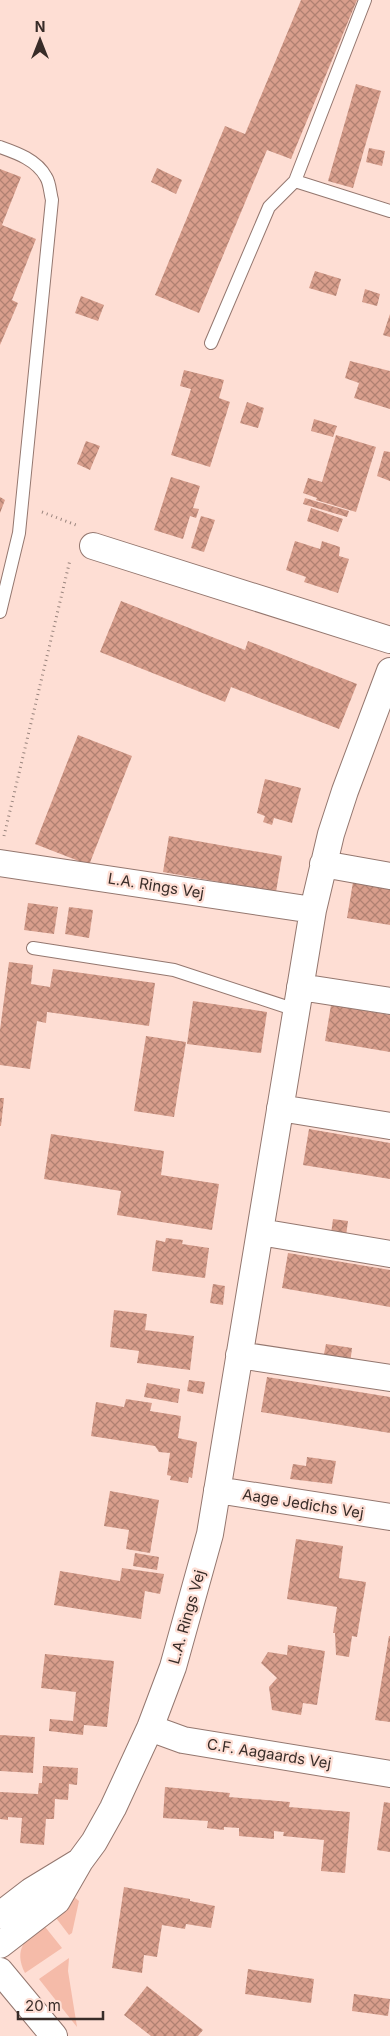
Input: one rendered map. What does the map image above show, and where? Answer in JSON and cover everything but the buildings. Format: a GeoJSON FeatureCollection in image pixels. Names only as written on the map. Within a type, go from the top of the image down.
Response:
{"type":"FeatureCollection","features":[{"type":"Feature","properties":{"kind":"street"},"geometry":{"type":"LineString","coordinates":[[82,550],[390,640]]}},
{"type":"Feature","properties":{"kind":"street","name":"L.A. Rings Vej"},"geometry":{"type":"LineString","coordinates":[[0,1945],[57,1901],[80,1861],[94,1842],[113,1808],[150,1728],[173,1667],[210,1534],[298,998],[323,864],[345,791],[390,671]]}},
{"type":"Feature","properties":{"kind":"street","name":"L.A. Rings Vej"},"geometry":{"type":"LineString","coordinates":[[1,852],[313,910]]}},
{"type":"Feature","properties":{"kind":"street"},"geometry":{"type":"LineString","coordinates":[[323,864],[390,876]]}},
{"type":"Feature","properties":{"kind":"street"},"geometry":{"type":"LineString","coordinates":[[298,998],[390,1001]]}},
{"type":"Feature","properties":{"kind":"street"},"geometry":{"type":"LineString","coordinates":[[280,1108],[390,1126]]}},
{"type":"Feature","properties":{"kind":"street"},"geometry":{"type":"LineString","coordinates":[[260,1232],[390,1254]]}},
{"type":"Feature","properties":{"kind":"street"},"geometry":{"type":"LineString","coordinates":[[239,1355],[390,1378]]}},
{"type":"Feature","properties":{"kind":"street","name":"Aage Jedichs Vej"},"geometry":{"type":"LineString","coordinates":[[217,1490],[390,1517]]}},
{"type":"Feature","properties":{"kind":"street","name":"C.F. Aagaards Vej"},"geometry":{"type":"LineString","coordinates":[[150,1728],[183,1740],[390,1774]]}},
{"type":"Feature","properties":{"kind":"street","name":"L.A. Rings Vej"},"geometry":{"type":"LineString","coordinates":[[0,1915],[31,1890],[80,1861]]}},
{"type":"Feature","properties":{"kind":"street"},"geometry":{"type":"LineString","coordinates":[[0,1971],[54,2036]]}},
{"type":"Feature","properties":{"kind":"lane"},"geometry":{"type":"LineString","coordinates":[[211,343],[269,208],[295,181],[365,0]]}},
{"type":"Feature","properties":{"kind":"lane"},"geometry":{"type":"LineString","coordinates":[[0,147],[21,155],[35,164],[47,177],[52,200],[19,533],[0,612]]}},
{"type":"Feature","properties":{"kind":"lane"},"geometry":{"type":"LineString","coordinates":[[295,181],[390,210]]}},
{"type":"Feature","properties":{"kind":"lane"},"geometry":{"type":"LineString","coordinates":[[33,948],[174,970],[298,998]]}},
{"type":"Feature","properties":{"kind":"path"},"geometry":{"type":"LineString","coordinates":[[1,852],[89,530],[22,505]]}},
{"type":"Feature","properties":{"kind":"shaded area"},"geometry":{"type":"Polygon","coordinates":[[[74,1897],[79,1901],[72,1933],[69,1935],[53,1914],[74,1897]]]}},
{"type":"Feature","properties":{"kind":"shaded area"},"geometry":{"type":"Polygon","coordinates":[[[42,1923],[62,1948],[25,1973],[20,1957],[23,1945],[42,1923]]]}},
{"type":"Feature","properties":{"kind":"shaded area"},"geometry":{"type":"Polygon","coordinates":[[[69,1958],[68,1971],[77,2027],[39,1979],[69,1958]]]}}]}
